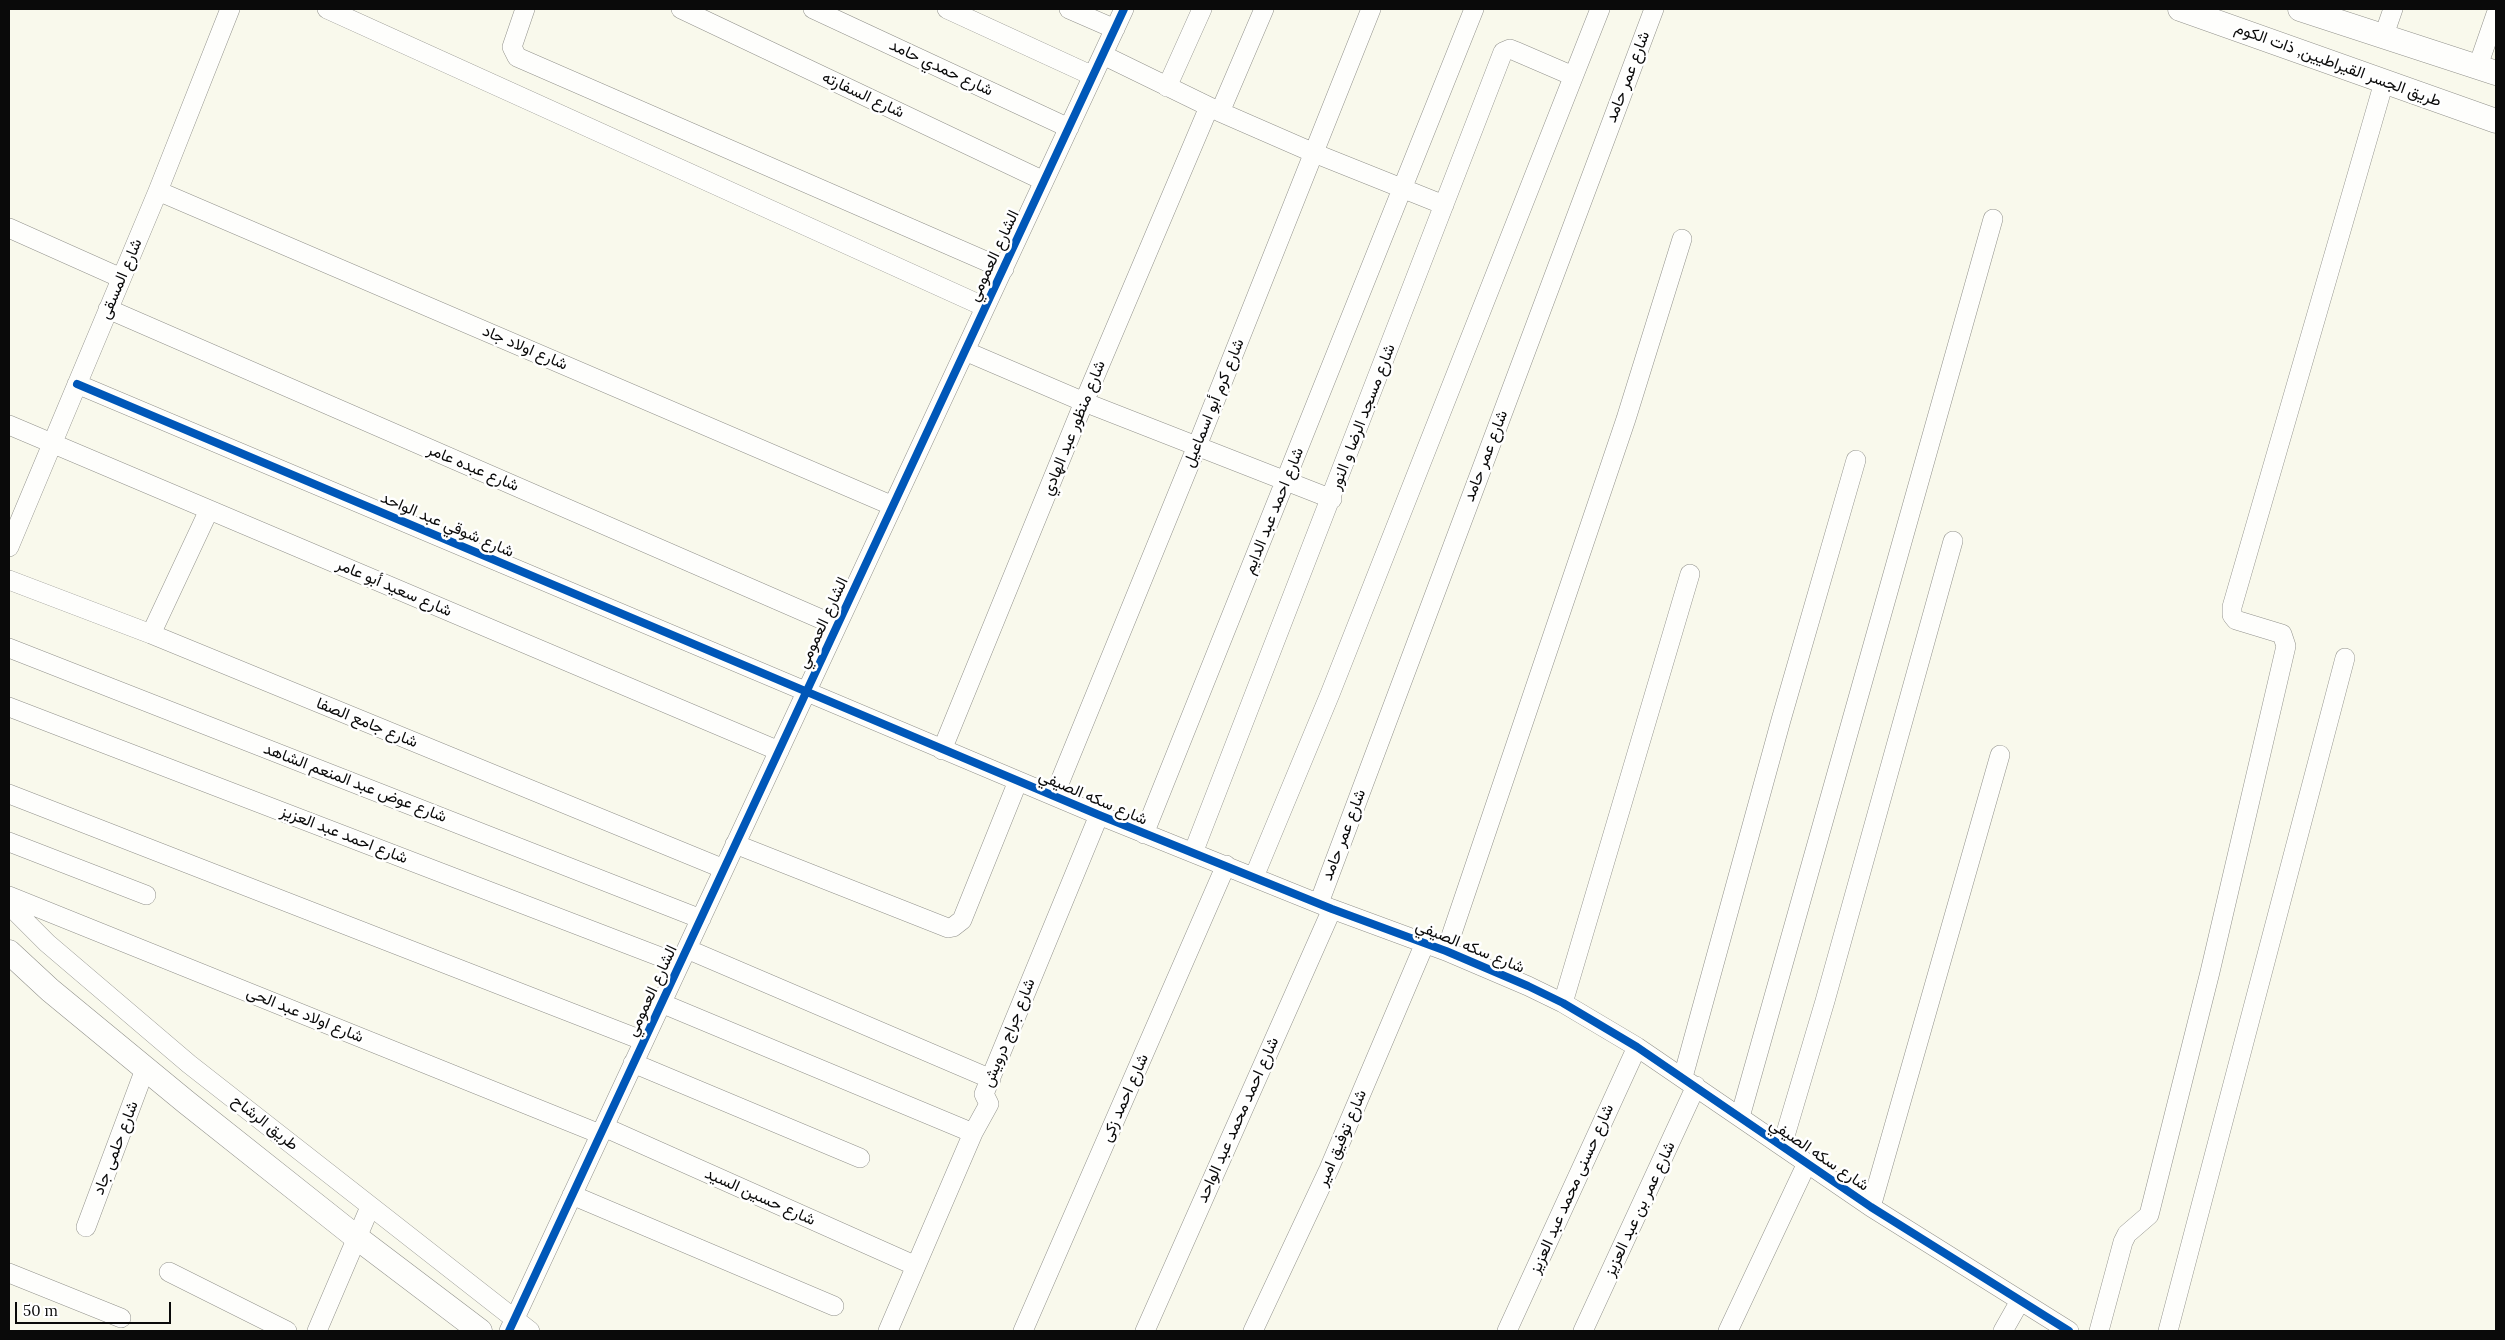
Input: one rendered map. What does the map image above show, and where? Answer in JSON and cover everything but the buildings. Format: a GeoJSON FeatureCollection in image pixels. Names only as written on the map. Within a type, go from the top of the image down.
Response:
{"type":"FeatureCollection","features":[{"type":"Feature","properties":{"kind":"street","name":"شارع المسقى"},"geometry":{"type":"LineString","coordinates":[[10,542],[158,190],[230,9]]}},
{"type":"Feature","properties":{"kind":"street"},"geometry":{"type":"LineString","coordinates":[[327,9],[985,307]]}},
{"type":"Feature","properties":{"kind":"street"},"geometry":{"type":"LineString","coordinates":[[525,9],[512,47],[517,57],[1004,268]]}},
{"type":"Feature","properties":{"kind":"street","name":"شارع السفارته"},"geometry":{"type":"LineString","coordinates":[[681,9],[1044,181]]}},
{"type":"Feature","properties":{"kind":"street","name":"شارع حمدي حامد"},"geometry":{"type":"LineString","coordinates":[[813,9],[1069,128]]}},
{"type":"Feature","properties":{"kind":"street"},"geometry":{"type":"LineString","coordinates":[[947,9],[1093,76]]}},
{"type":"Feature","properties":{"kind":"street"},"geometry":{"type":"LineString","coordinates":[[1069,9],[1115,29]]}},
{"type":"Feature","properties":{"kind":"street","name":"الشارع العمومي"},"geometry":{"type":"LineString","coordinates":[[512,1325],[1124,9]]}},
{"type":"Feature","properties":{"kind":"street"},"geometry":{"type":"LineString","coordinates":[[1167,88],[1202,9]]}},
{"type":"Feature","properties":{"kind":"street","name":"شارع منظور عبد الهادي"},"geometry":{"type":"LineString","coordinates":[[942,750],[1084,402],[1214,110],[1264,9]]}},
{"type":"Feature","properties":{"kind":"street","name":"شارع كرم أبو اسماعيل"},"geometry":{"type":"LineString","coordinates":[[1054,796],[1197,446],[1371,9]]}},
{"type":"Feature","properties":{"kind":"street","name":"شارع احمد عبد الدايم"},"geometry":{"type":"LineString","coordinates":[[1144,834],[1474,9]]}},
{"type":"Feature","properties":{"kind":"street"},"geometry":{"type":"LineString","coordinates":[[1254,877],[1330,694],[1600,9]]}},
{"type":"Feature","properties":{"kind":"street","name":"شارع عمر حامد"},"geometry":{"type":"LineString","coordinates":[[1325,906],[1654,9]]}},
{"type":"Feature","properties":{"kind":"street","name":"طريق الجسر القيراطيين, ذات الكوم"},"geometry":{"type":"LineString","coordinates":[[2180,9],[2496,121]]}},
{"type":"Feature","properties":{"kind":"street"},"geometry":{"type":"LineString","coordinates":[[2300,9],[2487,70],[2496,14]]}},
{"type":"Feature","properties":{"kind":"street"},"geometry":{"type":"LineString","coordinates":[[2384,35],[2393,9]]}},
{"type":"Feature","properties":{"kind":"street","name":"شارع مسجد الرضا و النور"},"geometry":{"type":"LineString","coordinates":[[1193,853],[1332,500],[1503,52],[1510,49],[1573,76]]}},
{"type":"Feature","properties":{"kind":"street"},"geometry":{"type":"LineString","coordinates":[[1103,55],[1214,110],[1314,153],[1444,205]]}},
{"type":"Feature","properties":{"kind":"street"},"geometry":{"type":"LineString","coordinates":[[2099,1331],[2126,1234],[2149,1215],[2210,972],[2286,646],[2282,634],[2236,620],[2232,615],[2232,607],[2384,82]]}},
{"type":"Feature","properties":{"kind":"street","name":"شارع اولاد جاد"},"geometry":{"type":"LineString","coordinates":[[158,190],[893,506]]}},
{"type":"Feature","properties":{"kind":"street"},"geometry":{"type":"LineString","coordinates":[[1740,1117],[1993,219]]}},
{"type":"Feature","properties":{"kind":"street"},"geometry":{"type":"LineString","coordinates":[[9,228],[121,278]]}},
{"type":"Feature","properties":{"kind":"street"},"geometry":{"type":"LineString","coordinates":[[1446,951],[1626,419],[1682,239]]}},
{"type":"Feature","properties":{"kind":"street","name":"شارع عبده عامر"},"geometry":{"type":"LineString","coordinates":[[108,309],[837,626]]}},
{"type":"Feature","properties":{"kind":"street"},"geometry":{"type":"LineString","coordinates":[[965,351],[1084,402],[1332,500]]}},
{"type":"Feature","properties":{"kind":"street","name":"شارع شوقي عبد الواحد"},"geometry":{"type":"LineString","coordinates":[[77,384],[807,691]]}},
{"type":"Feature","properties":{"kind":"street","name":"شارع سعيد أبو عامر"},"geometry":{"type":"LineString","coordinates":[[9,425],[779,752]]}},
{"type":"Feature","properties":{"kind":"street","name":"شارع عمر بن عبد العزيز"},"geometry":{"type":"LineString","coordinates":[[1583,1331],[1690,1082],[1781,720],[1856,460]]}},
{"type":"Feature","properties":{"kind":"street"},"geometry":{"type":"LineString","coordinates":[[152,634],[209,510]]}},
{"type":"Feature","properties":{"kind":"street"},"geometry":{"type":"LineString","coordinates":[[1782,1146],[1825,1000],[1953,541]]}},
{"type":"Feature","properties":{"kind":"street"},"geometry":{"type":"LineString","coordinates":[[1563,1003],[1690,574]]}},
{"type":"Feature","properties":{"kind":"street","name":"شارع جامع الصفا"},"geometry":{"type":"LineString","coordinates":[[9,580],[152,634],[724,869]]}},
{"type":"Feature","properties":{"kind":"street","name":"شارع عوض عبد المنعم الشاهد"},"geometry":{"type":"LineString","coordinates":[[9,648],[701,919]]}},
{"type":"Feature","properties":{"kind":"street"},"geometry":{"type":"LineString","coordinates":[[2168,1331],[2345,658]]}},
{"type":"Feature","properties":{"kind":"street","name":"شارع سكه الصيفي"},"geometry":{"type":"LineString","coordinates":[[807,691],[942,750],[1144,834],[1226,865],[1325,906],[1446,951],[1563,1003],[1637,1047],[1690,1082],[1871,1207],[2069,1331]]}},
{"type":"Feature","properties":{"kind":"street","name":"شارع احمد عبد العزيز"},"geometry":{"type":"LineString","coordinates":[[9,707],[683,956],[991,1079]]}},
{"type":"Feature","properties":{"kind":"street"},"geometry":{"type":"LineString","coordinates":[[1871,1207],[2000,755]]}},
{"type":"Feature","properties":{"kind":"street"},"geometry":{"type":"LineString","coordinates":[[735,844],[948,928],[954,927],[962,920],[1018,781]]}},
{"type":"Feature","properties":{"kind":"street"},"geometry":{"type":"LineString","coordinates":[[9,794],[644,1041]]}},
{"type":"Feature","properties":{"kind":"street","name":"شارع جراج درويش"},"geometry":{"type":"LineString","coordinates":[[888,1331],[973,1133],[989,1104],[984,1094],[1100,815]]}},
{"type":"Feature","properties":{"kind":"street"},"geometry":{"type":"LineString","coordinates":[[9,842],[146,895]]}},
{"type":"Feature","properties":{"kind":"street","name":"شارع احمد زكى"},"geometry":{"type":"LineString","coordinates":[[1023,1331],[1226,865]]}},
{"type":"Feature","properties":{"kind":"street","name":"شارع اولاد عبد الحى"},"geometry":{"type":"LineString","coordinates":[[9,896],[602,1130]]}},
{"type":"Feature","properties":{"kind":"street","name":"طريق الرشاح"},"geometry":{"type":"LineString","coordinates":[[9,905],[47,943],[138,1021],[370,1207],[512,1325],[530,1331]]}},
{"type":"Feature","properties":{"kind":"street","name":"شارع احمد محمد عبد الواحد"},"geometry":{"type":"LineString","coordinates":[[1145,1331],[1325,906]]}},
{"type":"Feature","properties":{"kind":"street","name":"شارع توفيق امير"},"geometry":{"type":"LineString","coordinates":[[1253,1331],[1329,1170],[1425,943]]}},
{"type":"Feature","properties":{"kind":"street","name":"طريق الرشاح"},"geometry":{"type":"LineString","coordinates":[[9,952],[145,1069],[356,1237],[480,1331]]}},
{"type":"Feature","properties":{"kind":"street"},"geometry":{"type":"LineString","coordinates":[[661,1003],[973,1133]]}},
{"type":"Feature","properties":{"kind":"street","name":"شارع حسنى محمد عبد العزيز"},"geometry":{"type":"LineString","coordinates":[[1507,1331],[1637,1047]]}},
{"type":"Feature","properties":{"kind":"street"},"geometry":{"type":"LineString","coordinates":[[633,1064],[860,1158]]}},
{"type":"Feature","properties":{"kind":"street","name":"شارع حلمى جاد"},"geometry":{"type":"LineString","coordinates":[[86,1227],[145,1069]]}},
{"type":"Feature","properties":{"kind":"street","name":"شارع حسين السيد"},"geometry":{"type":"LineString","coordinates":[[602,1130],[916,1266]]}},
{"type":"Feature","properties":{"kind":"street"},"geometry":{"type":"LineString","coordinates":[[1728,1331],[1807,1163]]}},
{"type":"Feature","properties":{"kind":"street"},"geometry":{"type":"LineString","coordinates":[[572,1195],[834,1306]]}},
{"type":"Feature","properties":{"kind":"street"},"geometry":{"type":"LineString","coordinates":[[317,1331],[370,1207]]}},
{"type":"Feature","properties":{"kind":"street"},"geometry":{"type":"LineString","coordinates":[[168,1272],[287,1331]]}},
{"type":"Feature","properties":{"kind":"street"},"geometry":{"type":"LineString","coordinates":[[9,1273],[121,1318]]}},
{"type":"Feature","properties":{"kind":"street"},"geometry":{"type":"LineString","coordinates":[[2003,1331],[2020,1301]]}},
{"type":"Feature","properties":{"kind":"cycle path"},"geometry":{"type":"LineString","coordinates":[[509,1331],[1124,9]]}},
{"type":"Feature","properties":{"kind":"cycle path"},"geometry":{"type":"LineString","coordinates":[[77,384],[1099,815],[1332,909],[1446,951],[1528,986],[1563,1003],[1637,1047],[1871,1207],[2069,1331]]}}]}
